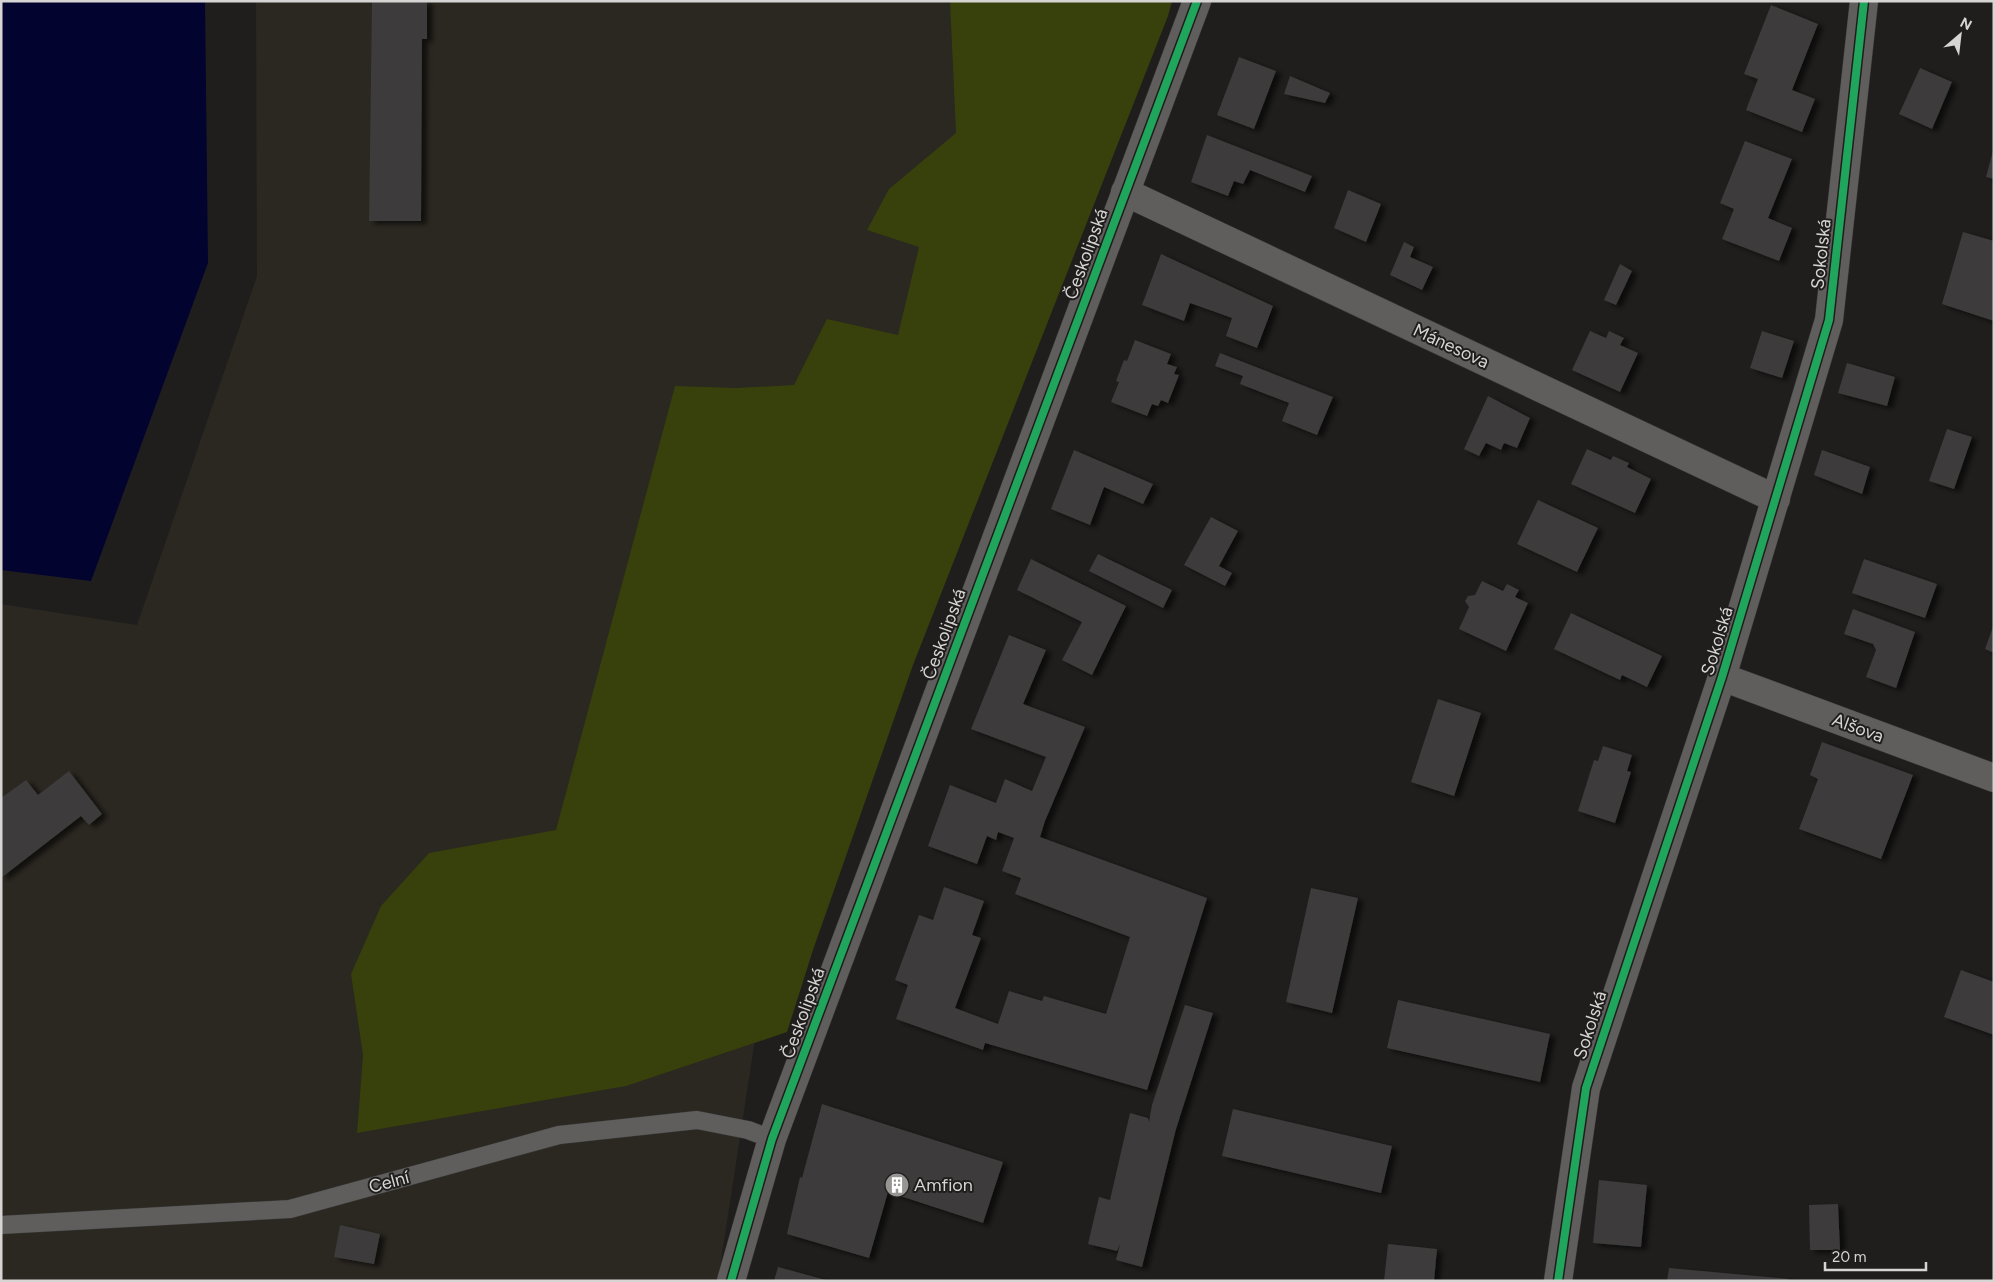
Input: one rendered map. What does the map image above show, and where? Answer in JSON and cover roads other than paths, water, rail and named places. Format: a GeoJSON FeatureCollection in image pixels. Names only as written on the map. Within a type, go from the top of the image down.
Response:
{"type":"FeatureCollection","features":[{"type":"Feature","properties":{"kind":"street","name":"Českolipská"},"geometry":{"type":"LineString","coordinates":[[731,1281],[772,1139],[1197,1]]}},
{"type":"Feature","properties":{"kind":"street","name":"Sokolská"},"geometry":{"type":"LineString","coordinates":[[1558,1281],[1586,1088],[1722,677],[1829,320],[1864,1]]}},
{"type":"Feature","properties":{"kind":"street","name":"Mánesova"},"geometry":{"type":"LineString","coordinates":[[1125,192],[1776,499]]}},
{"type":"Feature","properties":{"kind":"street","name":"Alšova"},"geometry":{"type":"LineString","coordinates":[[1722,677],[1994,778]]}},
{"type":"Feature","properties":{"kind":"lane","name":"Celní"},"geometry":{"type":"LineString","coordinates":[[1,1225],[290,1209],[559,1135],[697,1120],[748,1130],[772,1139]]}},
{"type":"Feature","properties":{"kind":"place","name":"Amfion"},"geometry":{"type":"Point","coordinates":[897,1185]}}]}
